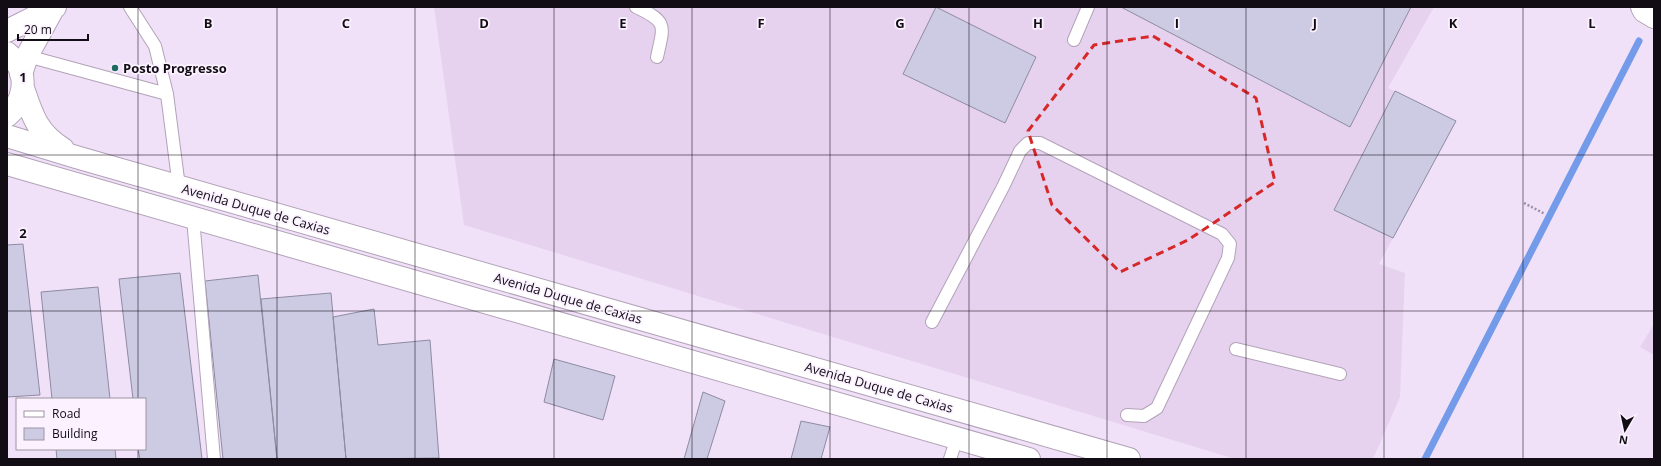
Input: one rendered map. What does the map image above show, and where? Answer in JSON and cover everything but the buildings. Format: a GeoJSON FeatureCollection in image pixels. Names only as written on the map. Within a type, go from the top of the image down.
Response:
{"type":"FeatureCollection","features":[{"type":"Feature","properties":{"kind":"main road"},"geometry":{"type":"LineString","coordinates":[[7,31],[54,7]]}},
{"type":"Feature","properties":{"kind":"main road"},"geometry":{"type":"LineString","coordinates":[[7,116],[19,102],[20,68],[54,7]]}},
{"type":"Feature","properties":{"kind":"main road"},"geometry":{"type":"LineString","coordinates":[[1642,7],[1644,11],[1654,17]]}},
{"type":"Feature","properties":{"kind":"main road"},"geometry":{"type":"LineString","coordinates":[[20,68],[34,119],[41,131],[50,142],[76,157]]}},
{"type":"Feature","properties":{"kind":"main road","name":"Avenida Duque de Caxias"},"geometry":{"type":"LineString","coordinates":[[7,136],[179,187],[1129,459]]}},
{"type":"Feature","properties":{"kind":"main road","name":"Avenida Duque de Caxias"},"geometry":{"type":"LineString","coordinates":[[7,164],[1029,459]]}},
{"type":"Feature","properties":{"kind":"lane"},"geometry":{"type":"LineString","coordinates":[[130,7],[155,46],[167,94],[179,187]]}},
{"type":"Feature","properties":{"kind":"lane"},"geometry":{"type":"LineString","coordinates":[[636,7],[654,15],[661,23],[663,32],[657,57]]}},
{"type":"Feature","properties":{"kind":"lane"},"geometry":{"type":"LineString","coordinates":[[1074,40],[1088,7]]}},
{"type":"Feature","properties":{"kind":"lane"},"geometry":{"type":"LineString","coordinates":[[20,68],[167,94]]}},
{"type":"Feature","properties":{"kind":"lane"},"geometry":{"type":"LineString","coordinates":[[932,322],[1003,187],[1020,151],[1028,143],[1040,143],[1222,234],[1230,244],[1228,258],[1158,408],[1144,416],[1127,415]]}},
{"type":"Feature","properties":{"kind":"lane"},"geometry":{"type":"LineString","coordinates":[[193,218],[214,459]]}},
{"type":"Feature","properties":{"kind":"lane"},"geometry":{"type":"LineString","coordinates":[[1236,349],[1340,374]]}},
{"type":"Feature","properties":{"kind":"lane"},"geometry":{"type":"LineString","coordinates":[[950,459],[957,438]]}},
{"type":"Feature","properties":{"kind":"path"},"geometry":{"type":"LineString","coordinates":[[1524,203],[1545,214]]}},
{"type":"Feature","properties":{"kind":"highlighted area"},"geometry":{"type":"Polygon","coordinates":[[[1153,36],[1256,98],[1275,182],[1188,240],[1120,272],[1052,205],[1028,131],[1094,45],[1153,36]]]}},
{"type":"Feature","properties":{"kind":"shaded area"},"geometry":{"type":"Polygon","coordinates":[[[434,7],[1434,7],[1388,88],[1456,121],[1379,264],[1405,273],[1400,397],[1373,459],[1235,459],[464,225],[434,7]]]}},
{"type":"Feature","properties":{"kind":"shaded area"},"geometry":{"type":"Polygon","coordinates":[[[1654,324],[1654,355],[1640,347],[1654,324]]]}},
{"type":"Feature","properties":{"kind":"waterway"},"geometry":{"type":"LineString","coordinates":[[1425,459],[1639,41]]}},
{"type":"Feature","properties":{"kind":"place","name":"Posto Progresso"},"geometry":{"type":"Point","coordinates":[115,68]}}]}
